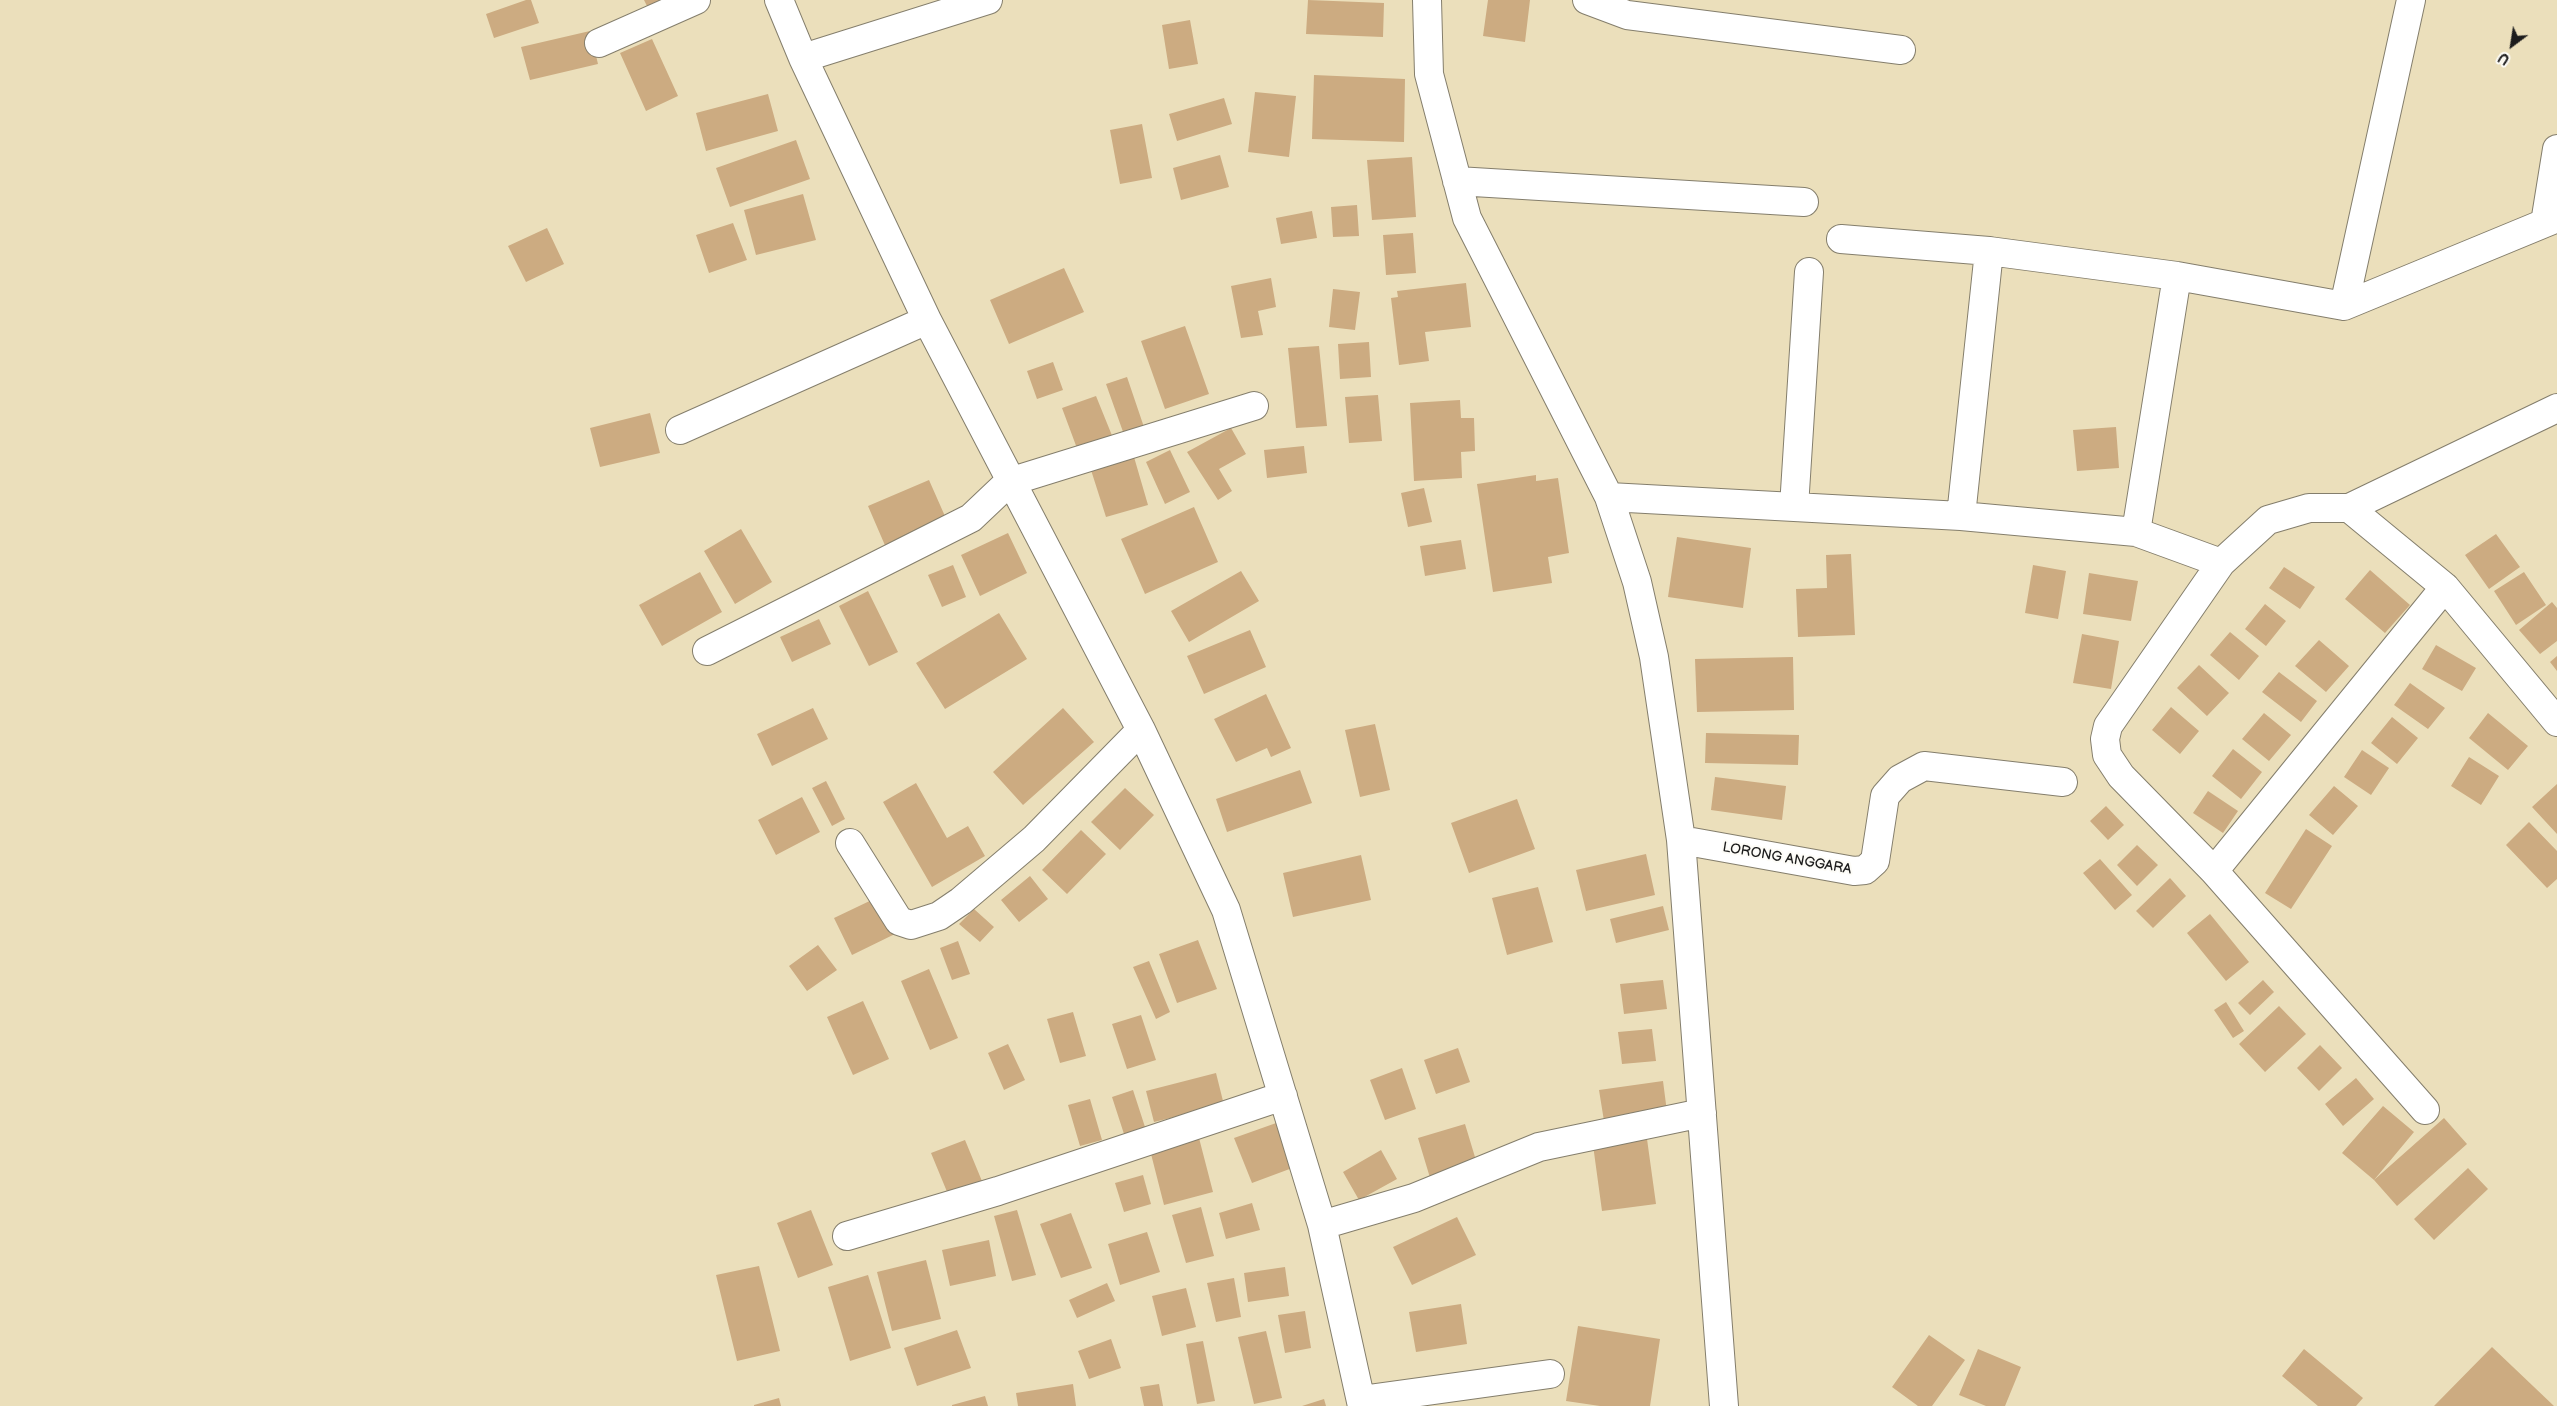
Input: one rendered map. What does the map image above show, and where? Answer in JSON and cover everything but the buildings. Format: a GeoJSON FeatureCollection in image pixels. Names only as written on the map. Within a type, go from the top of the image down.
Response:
{"type":"FeatureCollection","features":[{"type":"Feature","properties":{"kind":"street"},"geometry":{"type":"LineString","coordinates":[[599,43],[696,0]]}},
{"type":"Feature","properties":{"kind":"street"},"geometry":{"type":"LineString","coordinates":[[779,0],[803,58],[927,320],[1009,482],[1141,730],[1226,910],[1322,1225],[1361,1403],[1550,1374]]}},
{"type":"Feature","properties":{"kind":"street"},"geometry":{"type":"LineString","coordinates":[[803,58],[988,0]]}},
{"type":"Feature","properties":{"kind":"street"},"geometry":{"type":"LineString","coordinates":[[1427,0],[1429,74],[1467,218],[1609,497],[1637,582],[1654,657],[1681,840],[1724,1406]]}},
{"type":"Feature","properties":{"kind":"street"},"geometry":{"type":"LineString","coordinates":[[1588,0],[1627,15],[1901,50]]}},
{"type":"Feature","properties":{"kind":"street"},"geometry":{"type":"LineString","coordinates":[[2344,306],[2410,0]]}},
{"type":"Feature","properties":{"kind":"street"},"geometry":{"type":"LineString","coordinates":[[1841,239],[1989,251],[2177,276],[2344,306],[2551,220],[2557,149]]}},
{"type":"Feature","properties":{"kind":"street"},"geometry":{"type":"LineString","coordinates":[[1457,181],[1804,202]]}},
{"type":"Feature","properties":{"kind":"street"},"geometry":{"type":"LineString","coordinates":[[1961,516],[1989,251]]}},
{"type":"Feature","properties":{"kind":"street"},"geometry":{"type":"LineString","coordinates":[[1794,507],[1809,272]]}},
{"type":"Feature","properties":{"kind":"street"},"geometry":{"type":"LineString","coordinates":[[2136,532],[2177,276]]}},
{"type":"Feature","properties":{"kind":"street"},"geometry":{"type":"LineString","coordinates":[[680,430],[927,320]]}},
{"type":"Feature","properties":{"kind":"street"},"geometry":{"type":"LineString","coordinates":[[707,651],[971,518],[1009,482],[1254,406]]}},
{"type":"Feature","properties":{"kind":"street"},"geometry":{"type":"LineString","coordinates":[[2425,1110],[2214,871],[2121,776],[2106,755],[2105,739],[2108,726],[2221,563],[2268,520],[2309,508],[2349,508],[2557,408]]}},
{"type":"Feature","properties":{"kind":"street"},"geometry":{"type":"LineString","coordinates":[[1609,497],[1961,516],[2136,532],[2221,563]]}},
{"type":"Feature","properties":{"kind":"street"},"geometry":{"type":"LineString","coordinates":[[2349,508],[2445,587],[2557,722]]}},
{"type":"Feature","properties":{"kind":"street"},"geometry":{"type":"LineString","coordinates":[[2214,871],[2445,587]]}},
{"type":"Feature","properties":{"kind":"street"},"geometry":{"type":"LineString","coordinates":[[850,843],[899,921],[911,926],[939,916],[961,901],[1034,838],[1141,730]]}},
{"type":"Feature","properties":{"kind":"street","name":"LORONG ANGGARA"},"geometry":{"type":"LineString","coordinates":[[1681,840],[1854,871],[1865,870],[1875,861],[1885,796],[1900,779],[1924,766],[2063,782]]}},
{"type":"Feature","properties":{"kind":"street"},"geometry":{"type":"LineString","coordinates":[[847,1236],[998,1191],[1283,1096]]}},
{"type":"Feature","properties":{"kind":"street"},"geometry":{"type":"LineString","coordinates":[[1322,1225],[1414,1198],[1539,1147],[1702,1113]]}}]}
